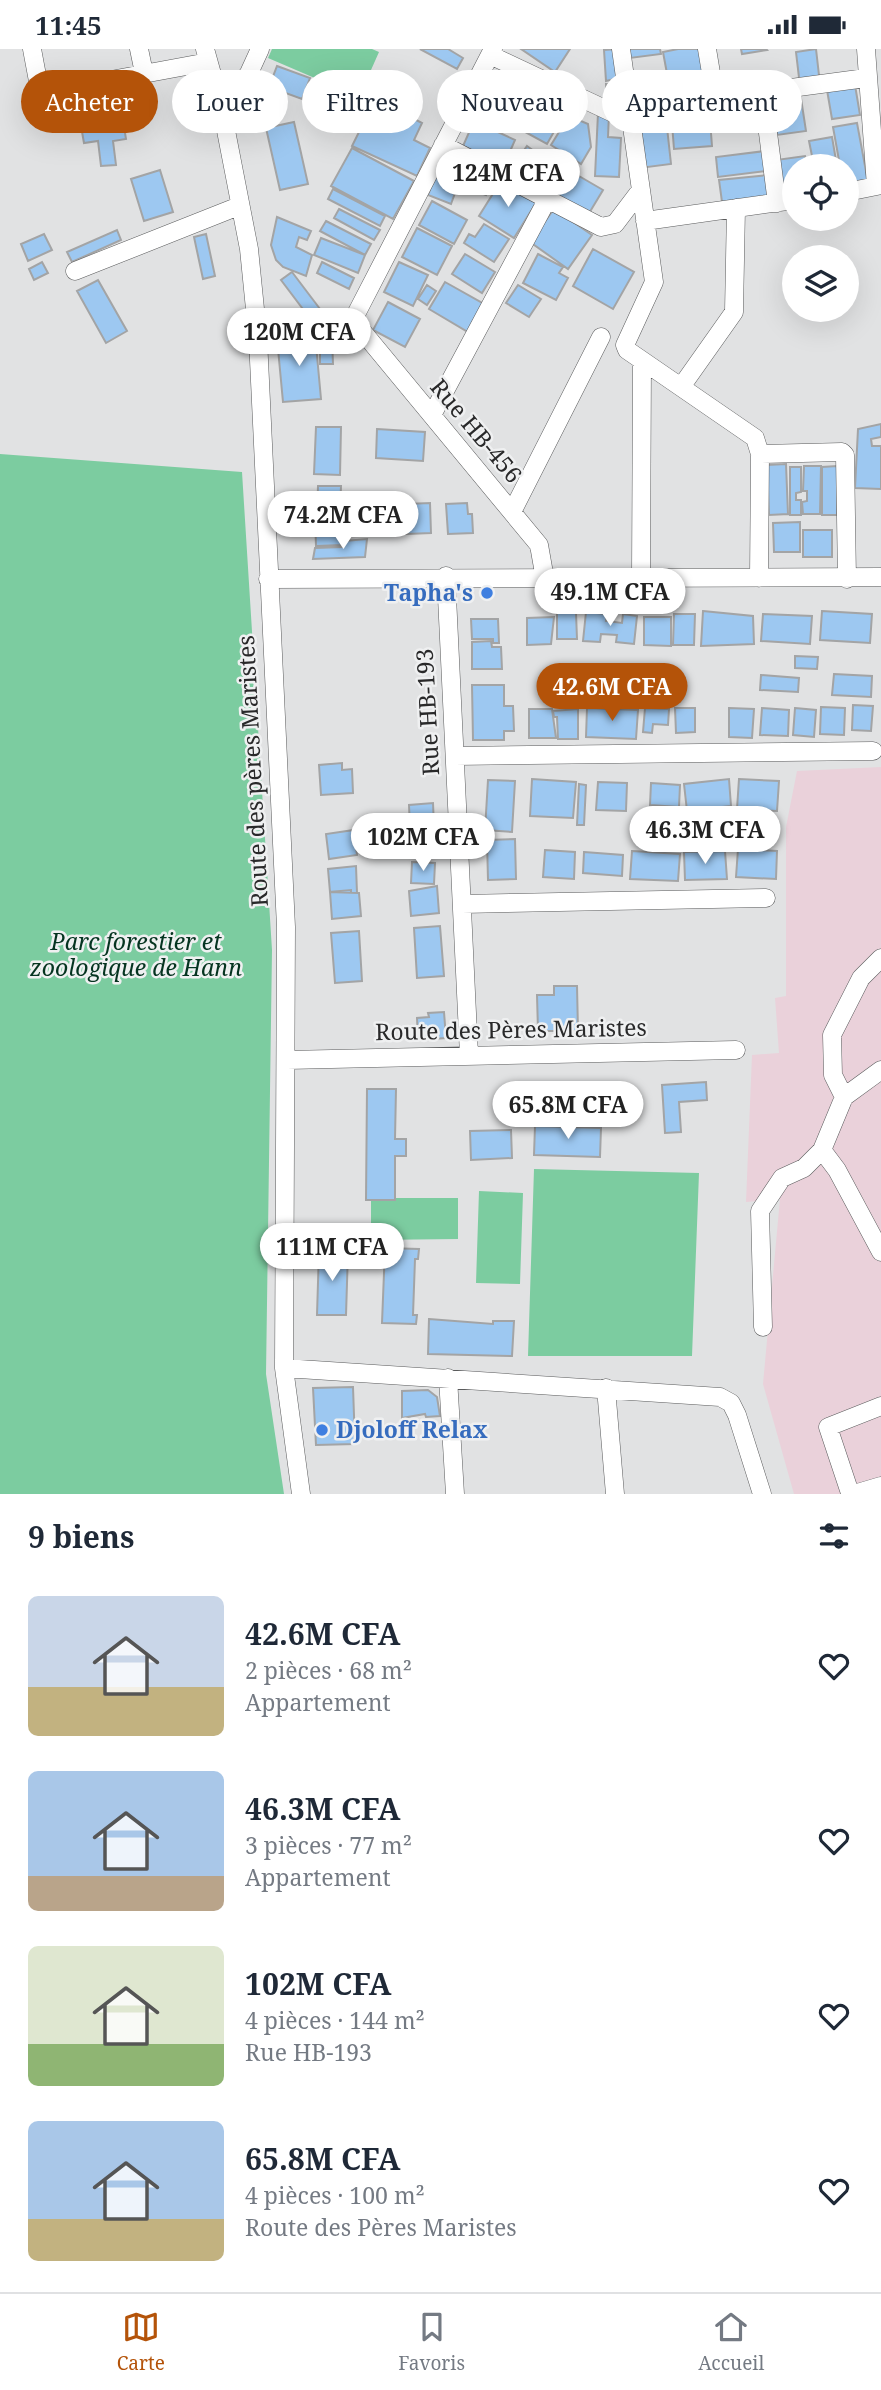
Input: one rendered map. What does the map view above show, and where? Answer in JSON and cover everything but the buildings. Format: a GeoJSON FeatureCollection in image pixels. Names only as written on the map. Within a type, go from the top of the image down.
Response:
{"type":"FeatureCollection","features":[{"type":"Feature","properties":{"kind":"street"},"geometry":{"type":"LineString","coordinates":[[32,49],[36,70]]}},
{"type":"Feature","properties":{"kind":"street"},"geometry":{"type":"LineString","coordinates":[[139,49],[144,70]]}},
{"type":"Feature","properties":{"kind":"street"},"geometry":{"type":"LineString","coordinates":[[250,70],[260,49]]}},
{"type":"Feature","properties":{"kind":"street"},"geometry":{"type":"LineString","coordinates":[[621,49],[624,70]]}},
{"type":"Feature","properties":{"kind":"street"},"geometry":{"type":"LineString","coordinates":[[707,49],[710,70]]}},
{"type":"Feature","properties":{"kind":"street"},"geometry":{"type":"LineString","coordinates":[[859,189],[878,185],[866,78],[866,49]]}},
{"type":"Feature","properties":{"kind":"street"},"geometry":{"type":"LineString","coordinates":[[602,108],[491,52],[443,145],[601,227],[615,224],[639,191]]}},
{"type":"Feature","properties":{"kind":"street"},"geometry":{"type":"LineString","coordinates":[[155,70],[206,55]]}},
{"type":"Feature","properties":{"kind":"street"},"geometry":{"type":"LineString","coordinates":[[802,88],[866,78]]}},
{"type":"Feature","properties":{"kind":"street","name":"Route des pères Maristes"},"geometry":{"type":"LineString","coordinates":[[226,133],[248,249],[258,339],[286,927],[284,1369],[301,1494]]}},
{"type":"Feature","properties":{"kind":"street"},"geometry":{"type":"LineString","coordinates":[[633,133],[653,290],[625,341],[627,350],[755,438],[760,454],[759,578]]}},
{"type":"Feature","properties":{"kind":"street"},"geometry":{"type":"LineString","coordinates":[[771,133],[782,183]]}},
{"type":"Feature","properties":{"kind":"street","name":"Rue HB-456"},"geometry":{"type":"LineString","coordinates":[[443,145],[353,320],[538,545],[545,579]]}},
{"type":"Feature","properties":{"kind":"street"},"geometry":{"type":"LineString","coordinates":[[432,415],[548,198]]}},
{"type":"Feature","properties":{"kind":"street"},"geometry":{"type":"LineString","coordinates":[[645,221],[782,202]]}},
{"type":"Feature","properties":{"kind":"street"},"geometry":{"type":"LineString","coordinates":[[75,271],[239,206]]}},
{"type":"Feature","properties":{"kind":"street"},"geometry":{"type":"LineString","coordinates":[[681,387],[734,312],[736,208]]}},
{"type":"Feature","properties":{"kind":"street"},"geometry":{"type":"LineString","coordinates":[[512,512],[601,337]]}},
{"type":"Feature","properties":{"kind":"street"},"geometry":{"type":"LineString","coordinates":[[641,577],[642,361]]}},
{"type":"Feature","properties":{"kind":"street"},"geometry":{"type":"LineString","coordinates":[[760,454],[842,452],[845,455],[847,579]]}},
{"type":"Feature","properties":{"kind":"street"},"geometry":{"type":"LineString","coordinates":[[268,579],[446,576],[545,579],[881,577]]}},
{"type":"Feature","properties":{"kind":"street","name":"Rue HB-193"},"geometry":{"type":"LineString","coordinates":[[446,576],[469,1055]]}},
{"type":"Feature","properties":{"kind":"street"},"geometry":{"type":"LineString","coordinates":[[455,756],[873,751]]}},
{"type":"Feature","properties":{"kind":"street"},"geometry":{"type":"LineString","coordinates":[[462,904],[766,898]]}},
{"type":"Feature","properties":{"kind":"street"},"geometry":{"type":"LineString","coordinates":[[844,1097],[832,1075],[832,1035],[861,978],[881,958]]}},
{"type":"Feature","properties":{"kind":"street","name":"Route des Pères Maristes"},"geometry":{"type":"LineString","coordinates":[[287,1060],[736,1050]]}},
{"type":"Feature","properties":{"kind":"street"},"geometry":{"type":"LineString","coordinates":[[763,1327],[761,1211],[782,1178],[804,1168],[822,1150],[844,1097],[881,1070]]}},
{"type":"Feature","properties":{"kind":"street"},"geometry":{"type":"LineString","coordinates":[[822,1150],[837,1170],[881,1252]]}},
{"type":"Feature","properties":{"kind":"street"},"geometry":{"type":"LineString","coordinates":[[284,1369],[720,1397],[731,1403],[737,1415],[762,1494]]}},
{"type":"Feature","properties":{"kind":"street"},"geometry":{"type":"LineString","coordinates":[[448,1378],[455,1494]]}},
{"type":"Feature","properties":{"kind":"street"},"geometry":{"type":"LineString","coordinates":[[606,1388],[615,1494]]}},
{"type":"Feature","properties":{"kind":"street"},"geometry":{"type":"LineString","coordinates":[[881,1406],[828,1427],[849,1490],[854,1494],[881,1486]]}},
{"type":"Feature","properties":{"kind":"shaded area"},"geometry":{"type":"Polygon","coordinates":[[[881,767],[881,1494],[794,1494],[763,1384],[780,1199],[746,1202],[752,1055],[779,1053],[775,998],[786,996],[786,827],[797,771],[881,767]]]}},
{"type":"Feature","properties":{"kind":"green space"},"geometry":{"type":"Polygon","coordinates":[[[272,49],[372,49],[379,52],[371,70],[302,70],[302,73],[268,58],[272,49]]]}},
{"type":"Feature","properties":{"kind":"green space","name":"Parc forestier et zoologique de Hann"},"geometry":{"type":"Polygon","coordinates":[[[0,454],[242,472],[272,950],[266,1374],[284,1494],[0,1494],[0,454]]]}},
{"type":"Feature","properties":{"kind":"green space"},"geometry":{"type":"Polygon","coordinates":[[[534,1169],[699,1173],[692,1356],[528,1356],[534,1169]]]}},
{"type":"Feature","properties":{"kind":"green space"},"geometry":{"type":"Polygon","coordinates":[[[479,1191],[523,1193],[520,1284],[476,1283],[479,1191]]]}},
{"type":"Feature","properties":{"kind":"green space"},"geometry":{"type":"Polygon","coordinates":[[[371,1198],[458,1198],[458,1239],[371,1240],[371,1198]]]}},
{"type":"Feature","properties":{"kind":"place","name":"Tapha's"},"geometry":{"type":"Point","coordinates":[487,593]}},
{"type":"Feature","properties":{"kind":"place","name":"Djoloff Relax"},"geometry":{"type":"Point","coordinates":[322,1430]}}]}
